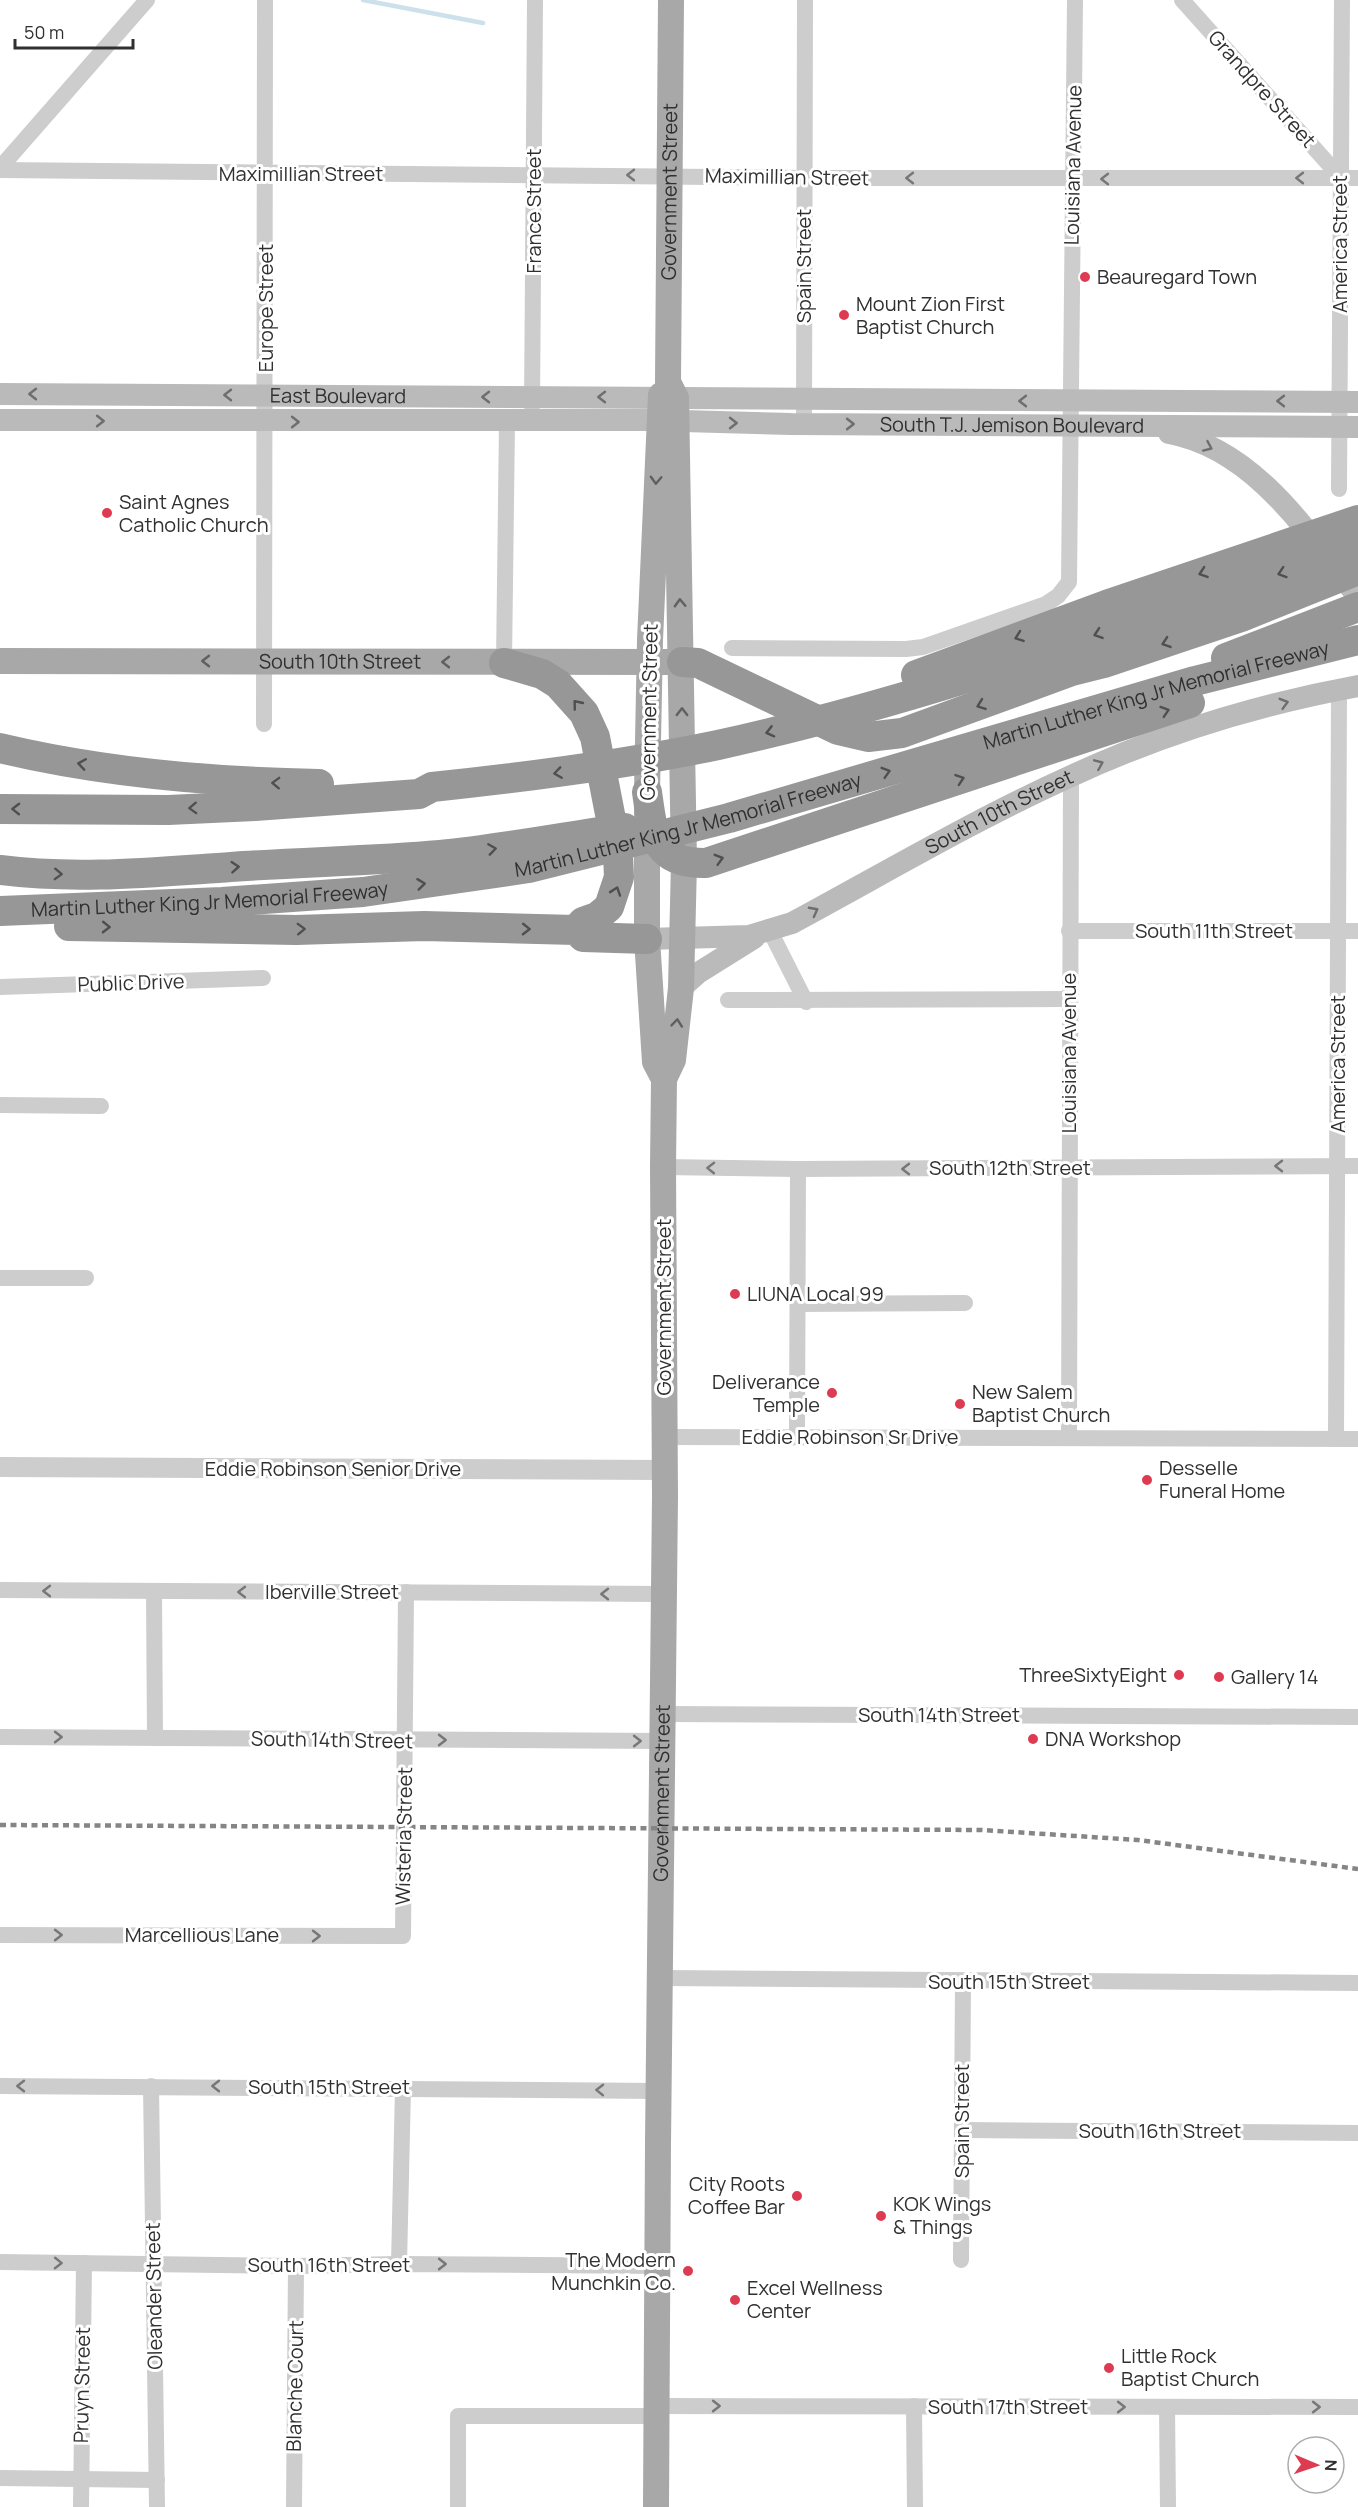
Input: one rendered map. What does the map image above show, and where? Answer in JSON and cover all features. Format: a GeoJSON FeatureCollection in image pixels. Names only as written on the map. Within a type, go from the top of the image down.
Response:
{"type":"FeatureCollection","features":[{"type":"Feature","properties":{"kind":"highway"},"geometry":{"type":"LineString","coordinates":[[831,717],[904,679],[1106,605],[1358,520]]}},
{"type":"Feature","properties":{"kind":"highway"},"geometry":{"type":"LineString","coordinates":[[0,809],[168,810],[255,806],[612,765],[718,745],[831,717],[975,676],[1358,548]]}},
{"type":"Feature","properties":{"kind":"highway"},"geometry":{"type":"LineString","coordinates":[[682,662],[698,663],[838,730],[867,737],[902,733],[1072,671],[1104,663],[1241,617],[1358,570]]}},
{"type":"Feature","properties":{"kind":"highway"},"geometry":{"type":"LineString","coordinates":[[1112,706],[1165,681],[1358,607]]}},
{"type":"Feature","properties":{"kind":"highway","name":"Martin Luther King Jr Memorial Freeway"},"geometry":{"type":"LineString","coordinates":[[13,918],[363,892],[489,875],[625,828],[729,818],[1214,676],[1358,640]]}},
{"type":"Feature","properties":{"kind":"highway"},"geometry":{"type":"LineString","coordinates":[[647,792],[655,839],[666,853],[684,862],[706,863],[1170,710],[1358,654]]}},
{"type":"Feature","properties":{"kind":"highway"},"geometry":{"type":"LineString","coordinates":[[504,663],[542,674],[558,684],[584,713],[595,737],[618,855],[619,878],[609,907],[597,917],[583,922],[576,930]]}},
{"type":"Feature","properties":{"kind":"highway"},"geometry":{"type":"LineString","coordinates":[[0,748],[91,766],[176,777],[423,788]]}},
{"type":"Feature","properties":{"kind":"highway"},"geometry":{"type":"LineString","coordinates":[[0,870],[67,874],[377,860],[479,851],[559,850]]}},
{"type":"Feature","properties":{"kind":"highway"},"geometry":{"type":"LineString","coordinates":[[13,918],[297,930],[424,926],[576,930],[583,937],[647,939]]}},
{"type":"Feature","properties":{"kind":"main road","name":"Government Street"},"geometry":{"type":"LineString","coordinates":[[664,1079],[655,1062],[647,939],[647,792],[649,662],[667,407],[671,0]]}},
{"type":"Feature","properties":{"kind":"main road","name":"East Boulevard"},"geometry":{"type":"LineString","coordinates":[[0,394],[532,397],[667,407]]}},
{"type":"Feature","properties":{"kind":"main road","name":"South T.J. Jemison Boulevard"},"geometry":{"type":"LineString","coordinates":[[667,407],[804,399],[1349,401]]}},
{"type":"Feature","properties":{"kind":"main road","name":"Government Street"},"geometry":{"type":"LineString","coordinates":[[656,2507],[664,1741],[664,1079],[674,1060],[681,988],[684,862],[682,662],[667,407]]}},
{"type":"Feature","properties":{"kind":"main road","name":"East Boulevard"},"geometry":{"type":"LineString","coordinates":[[0,420],[532,422],[667,407]]}},
{"type":"Feature","properties":{"kind":"main road","name":"South T.J. Jemison Boulevard"},"geometry":{"type":"LineString","coordinates":[[667,407],[804,424],[1349,427]]}},
{"type":"Feature","properties":{"kind":"main road"},"geometry":{"type":"LineString","coordinates":[[1132,426],[1192,440],[1241,465],[1295,516],[1358,597]]}},
{"type":"Feature","properties":{"kind":"main road","name":"South 10th Street"},"geometry":{"type":"LineString","coordinates":[[0,661],[682,662]]}},
{"type":"Feature","properties":{"kind":"main road","name":"South 10th Street"},"geometry":{"type":"LineString","coordinates":[[647,939],[732,938],[766,933],[792,923],[1071,776],[1179,732],[1349,688]]}},
{"type":"Feature","properties":{"kind":"main road"},"geometry":{"type":"LineString","coordinates":[[681,988],[701,970],[766,933]]}},
{"type":"Feature","properties":{"kind":"street"},"geometry":{"type":"LineString","coordinates":[[0,169],[147,0]]}},
{"type":"Feature","properties":{"kind":"street","name":"Europe Street"},"geometry":{"type":"LineString","coordinates":[[264,724],[266,0]]}},
{"type":"Feature","properties":{"kind":"street","name":"France Street"},"geometry":{"type":"LineString","coordinates":[[532,422],[535,0]]}},
{"type":"Feature","properties":{"kind":"street","name":"Spain Street"},"geometry":{"type":"LineString","coordinates":[[804,424],[805,0]]}},
{"type":"Feature","properties":{"kind":"street","name":"Louisiana Avenue"},"geometry":{"type":"LineString","coordinates":[[732,648],[906,649],[923,647],[1046,604],[1058,596],[1069,582],[1069,401],[1075,0]]}},
{"type":"Feature","properties":{"kind":"street","name":"Grandpre Street"},"geometry":{"type":"LineString","coordinates":[[1182,0],[1349,178]]}},
{"type":"Feature","properties":{"kind":"street","name":"America Street"},"geometry":{"type":"LineString","coordinates":[[1339,489],[1349,427],[1349,178],[1342,0]]}},
{"type":"Feature","properties":{"kind":"street","name":"Maximillian Street"},"geometry":{"type":"LineString","coordinates":[[0,169],[267,174],[535,174],[805,178],[1349,178]]}},
{"type":"Feature","properties":{"kind":"street"},"geometry":{"type":"LineString","coordinates":[[504,663],[507,422]]}},
{"type":"Feature","properties":{"kind":"street","name":"America Street"},"geometry":{"type":"LineString","coordinates":[[1336,1439],[1339,931],[1349,688]]}},
{"type":"Feature","properties":{"kind":"street","name":"Louisiana Avenue"},"geometry":{"type":"LineString","coordinates":[[1069,1438],[1071,776]]}},
{"type":"Feature","properties":{"kind":"street","name":"South 11th Street"},"geometry":{"type":"LineString","coordinates":[[1069,931],[1358,931]]}},
{"type":"Feature","properties":{"kind":"street"},"geometry":{"type":"LineString","coordinates":[[766,933],[806,1002]]}},
{"type":"Feature","properties":{"kind":"street","name":"Public Drive"},"geometry":{"type":"LineString","coordinates":[[0,987],[263,978]]}},
{"type":"Feature","properties":{"kind":"street"},"geometry":{"type":"LineString","coordinates":[[728,1000],[806,1002],[1069,999]]}},
{"type":"Feature","properties":{"kind":"street"},"geometry":{"type":"LineString","coordinates":[[0,1105],[101,1106]]}},
{"type":"Feature","properties":{"kind":"street","name":"South 12th Street"},"geometry":{"type":"LineString","coordinates":[[663,1167],[798,1169],[1358,1166]]}},
{"type":"Feature","properties":{"kind":"street"},"geometry":{"type":"LineString","coordinates":[[797,1436],[798,1169]]}},
{"type":"Feature","properties":{"kind":"street"},"geometry":{"type":"LineString","coordinates":[[0,1278],[86,1278]]}},
{"type":"Feature","properties":{"kind":"street"},"geometry":{"type":"LineString","coordinates":[[798,1304],[965,1303]]}},
{"type":"Feature","properties":{"kind":"street","name":"Eddie Robinson Sr Drive"},"geometry":{"type":"LineString","coordinates":[[665,1437],[1358,1439]]}},
{"type":"Feature","properties":{"kind":"street","name":"Eddie Robinson Senior Drive"},"geometry":{"type":"LineString","coordinates":[[0,1467],[665,1470]]}},
{"type":"Feature","properties":{"kind":"street","name":"Iberville Street"},"geometry":{"type":"LineString","coordinates":[[0,1590],[664,1594]]}},
{"type":"Feature","properties":{"kind":"street"},"geometry":{"type":"LineString","coordinates":[[154,1592],[155,1738]]}},
{"type":"Feature","properties":{"kind":"street","name":"Wisteria Street"},"geometry":{"type":"LineString","coordinates":[[403,1936],[406,1592]]}},
{"type":"Feature","properties":{"kind":"street","name":"South 14th Street"},"geometry":{"type":"LineString","coordinates":[[664,1714],[1358,1717]]}},
{"type":"Feature","properties":{"kind":"street","name":"South 14th Street"},"geometry":{"type":"LineString","coordinates":[[0,1737],[664,1741]]}},
{"type":"Feature","properties":{"kind":"street","name":"Marcellious Lane"},"geometry":{"type":"LineString","coordinates":[[0,1935],[403,1936]]}},
{"type":"Feature","properties":{"kind":"street","name":"South 15th Street"},"geometry":{"type":"LineString","coordinates":[[660,1977],[963,1982],[1358,1983]]}},
{"type":"Feature","properties":{"kind":"street","name":"Spain Street"},"geometry":{"type":"LineString","coordinates":[[961,2260],[963,1982]]}},
{"type":"Feature","properties":{"kind":"street","name":"South 15th Street"},"geometry":{"type":"LineString","coordinates":[[0,2086],[659,2091]]}},
{"type":"Feature","properties":{"kind":"street","name":"Oleander Street"},"geometry":{"type":"LineString","coordinates":[[151,2086],[157,2507]]}},
{"type":"Feature","properties":{"kind":"street"},"geometry":{"type":"LineString","coordinates":[[399,2264],[403,2088]]}},
{"type":"Feature","properties":{"kind":"street","name":"South 16th Street"},"geometry":{"type":"LineString","coordinates":[[962,2130],[1358,2133]]}},
{"type":"Feature","properties":{"kind":"street","name":"South 16th Street"},"geometry":{"type":"LineString","coordinates":[[0,2262],[296,2266],[399,2264],[658,2266]]}},
{"type":"Feature","properties":{"kind":"street","name":"Pruyn Street"},"geometry":{"type":"LineString","coordinates":[[81,2507],[84,2263]]}},
{"type":"Feature","properties":{"kind":"street","name":"Blanche Court"},"geometry":{"type":"LineString","coordinates":[[294,2507],[296,2266]]}},
{"type":"Feature","properties":{"kind":"street"},"geometry":{"type":"LineString","coordinates":[[915,2406],[915,2507]]}},
{"type":"Feature","properties":{"kind":"street","name":"South 17th Street"},"geometry":{"type":"LineString","coordinates":[[458,2507],[458,2416],[915,2406],[1358,2407]]}},
{"type":"Feature","properties":{"kind":"street"},"geometry":{"type":"LineString","coordinates":[[1167,2408],[1168,2507]]}},
{"type":"Feature","properties":{"kind":"street"},"geometry":{"type":"LineString","coordinates":[[0,2478],[157,2480]]}},
{"type":"Feature","properties":{"kind":"waterway"},"geometry":{"type":"LineString","coordinates":[[363,0],[483,23]]}},
{"type":"Feature","properties":{"kind":"railway"},"geometry":{"type":"LineString","coordinates":[[0,1825],[982,1830],[1138,1840],[1358,1869]]}},
{"type":"Feature","properties":{"kind":"place","name":"Beauregard Town"},"geometry":{"type":"Point","coordinates":[1085,277]}},
{"type":"Feature","properties":{"kind":"place","name":"Mount Zion First Baptist Church"},"geometry":{"type":"Point","coordinates":[844,315]}},
{"type":"Feature","properties":{"kind":"place","name":"Saint Agnes Catholic Church"},"geometry":{"type":"Point","coordinates":[107,513]}},
{"type":"Feature","properties":{"kind":"place","name":"LIUNA Local 99"},"geometry":{"type":"Point","coordinates":[735,1294]}},
{"type":"Feature","properties":{"kind":"place","name":"Deliverance Temple"},"geometry":{"type":"Point","coordinates":[832,1393]}},
{"type":"Feature","properties":{"kind":"place","name":"New Salem Baptist Church"},"geometry":{"type":"Point","coordinates":[960,1404]}},
{"type":"Feature","properties":{"kind":"place","name":"Desselle Funeral Home"},"geometry":{"type":"Point","coordinates":[1147,1480]}},
{"type":"Feature","properties":{"kind":"place","name":"ThreeSixtyEight"},"geometry":{"type":"Point","coordinates":[1179,1675]}},
{"type":"Feature","properties":{"kind":"place","name":"Gallery 14"},"geometry":{"type":"Point","coordinates":[1219,1677]}},
{"type":"Feature","properties":{"kind":"place","name":"DNA Workshop"},"geometry":{"type":"Point","coordinates":[1033,1739]}},
{"type":"Feature","properties":{"kind":"place","name":"City Roots Coffee Bar"},"geometry":{"type":"Point","coordinates":[797,2196]}},
{"type":"Feature","properties":{"kind":"place","name":"KOK Wings & Things"},"geometry":{"type":"Point","coordinates":[881,2216]}},
{"type":"Feature","properties":{"kind":"place","name":"The Modern Munchkin Co."},"geometry":{"type":"Point","coordinates":[688,2271]}},
{"type":"Feature","properties":{"kind":"place","name":"Excel Wellness Center"},"geometry":{"type":"Point","coordinates":[735,2300]}},
{"type":"Feature","properties":{"kind":"place","name":"Little Rock Baptist Church"},"geometry":{"type":"Point","coordinates":[1109,2368]}}]}
